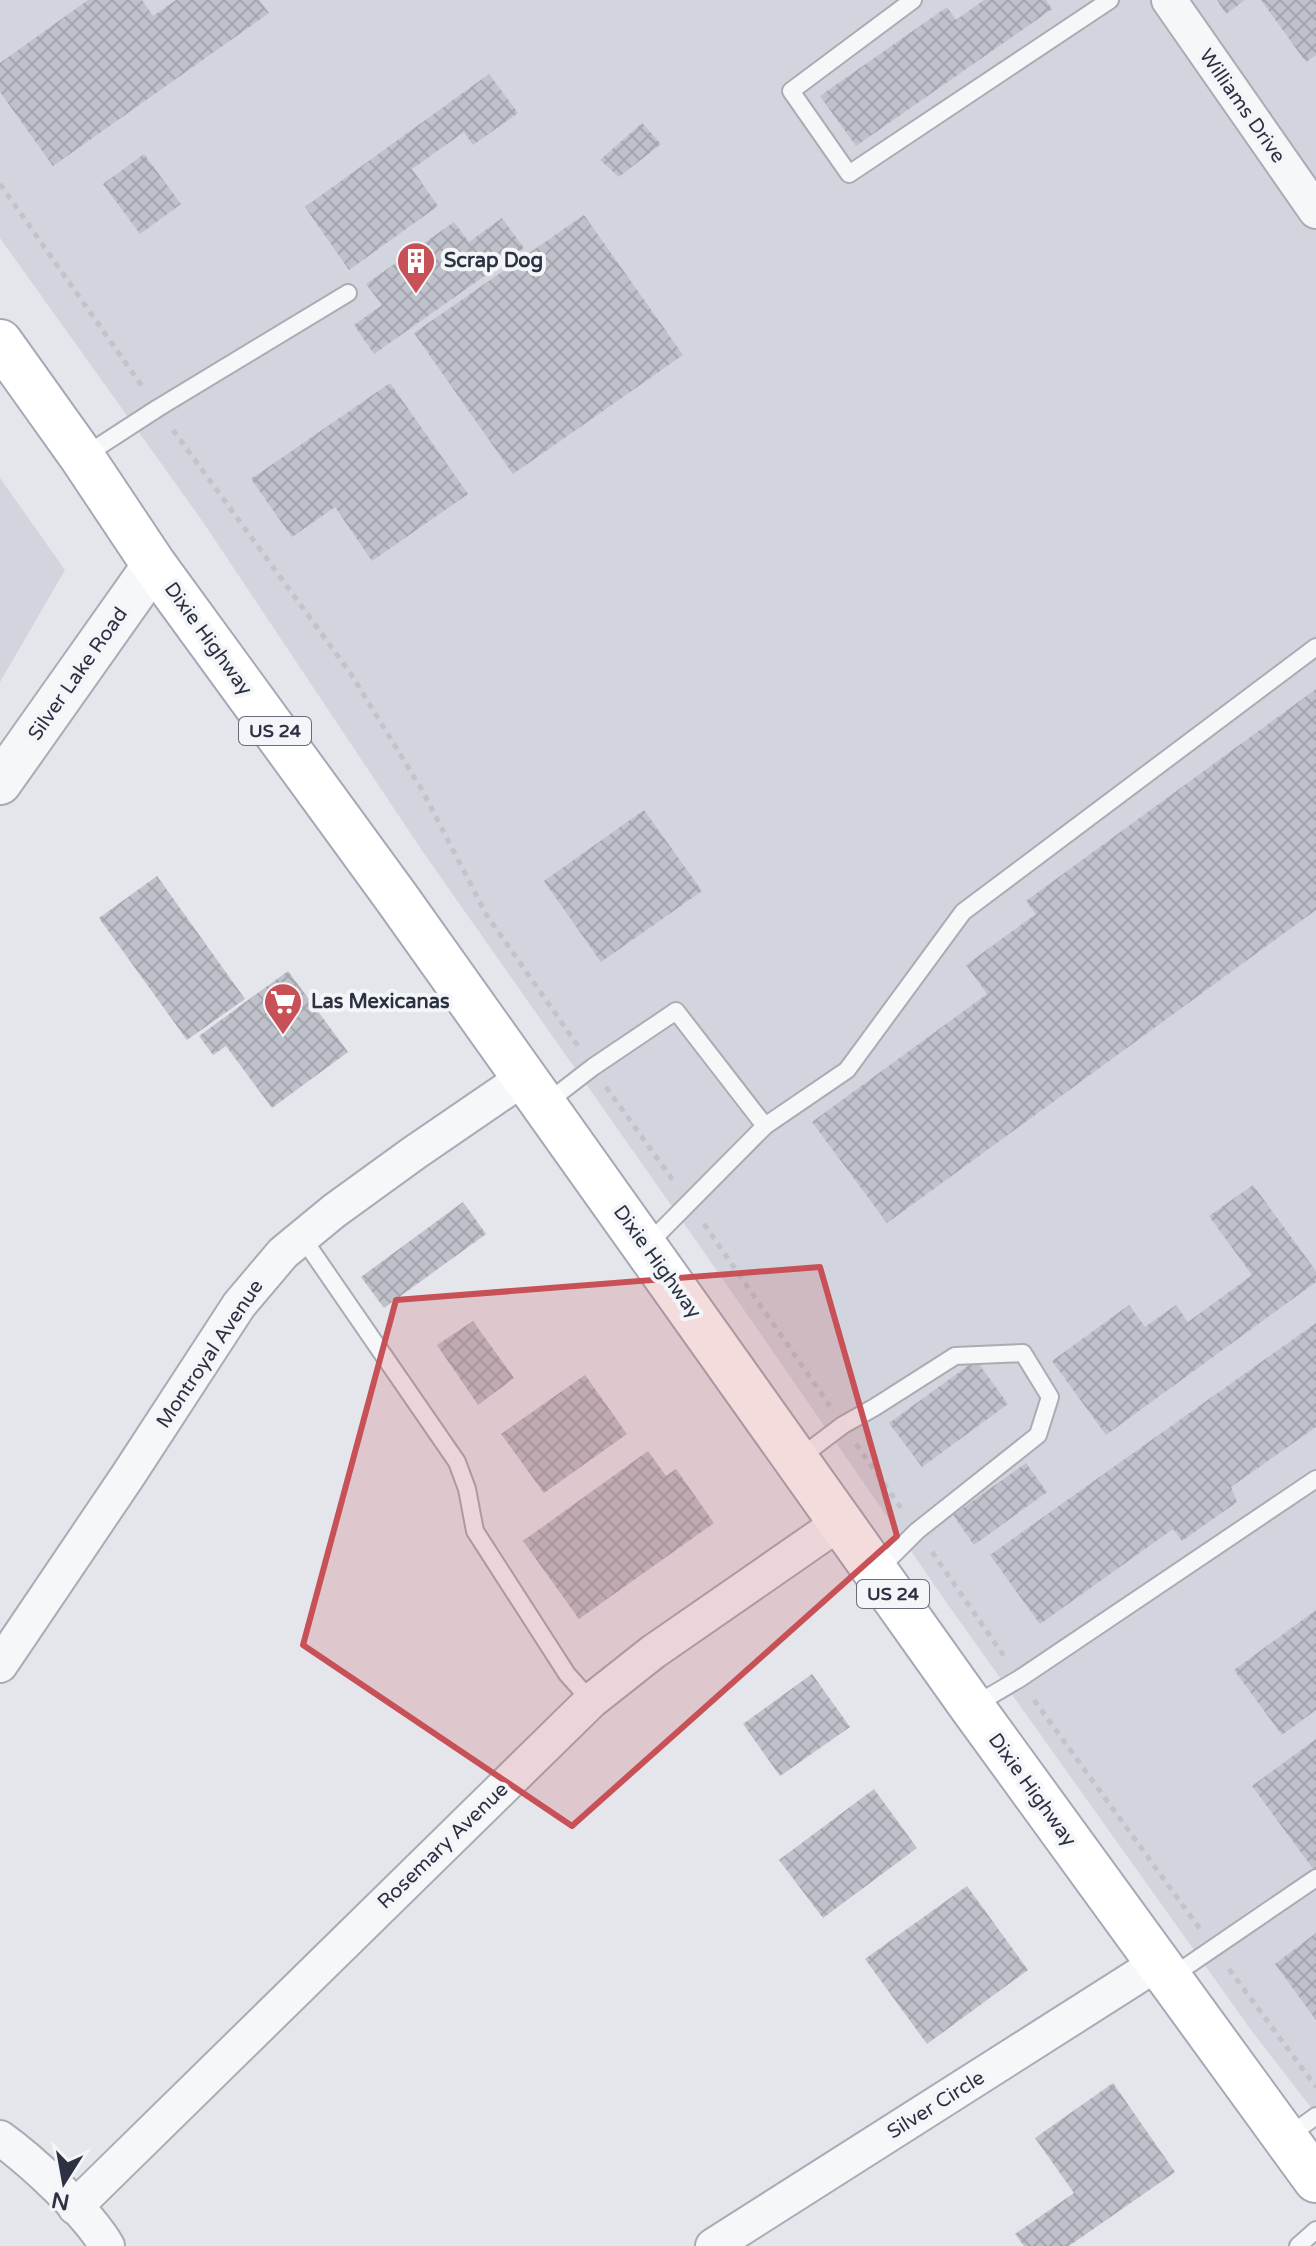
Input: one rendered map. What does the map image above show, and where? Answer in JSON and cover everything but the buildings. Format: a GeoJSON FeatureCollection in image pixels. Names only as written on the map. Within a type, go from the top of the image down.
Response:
{"type":"FeatureCollection","features":[{"type":"Feature","properties":{"kind":"main road","name":"Dixie Highway"},"geometry":{"type":"LineString","coordinates":[[0,342],[154,565],[535,1091],[972,1707],[1164,1971],[1301,2127],[1316,2180]]}},
{"type":"Feature","properties":{"kind":"street","name":"Williams Drive"},"geometry":{"type":"LineString","coordinates":[[1169,0],[1316,211]]}},
{"type":"Feature","properties":{"kind":"street","name":"Silver Lake Road"},"geometry":{"type":"LineString","coordinates":[[0,783],[154,565]]}},
{"type":"Feature","properties":{"kind":"street","name":"Montroyal Avenue"},"geometry":{"type":"LineString","coordinates":[[0,1665],[239,1305],[283,1253],[334,1211],[414,1153],[535,1091]]}},
{"type":"Feature","properties":{"kind":"street","name":"Rosemary Avenue"},"geometry":{"type":"LineString","coordinates":[[75,2207],[591,1701],[653,1652],[842,1521]]}},
{"type":"Feature","properties":{"kind":"street","name":"Silver Circle"},"geometry":{"type":"LineString","coordinates":[[713,2246],[1164,1971]]}},
{"type":"Feature","properties":{"kind":"street"},"geometry":{"type":"LineString","coordinates":[[0,2138],[75,2207],[107,2246]]}},
{"type":"Feature","properties":{"kind":"lane"},"geometry":{"type":"LineString","coordinates":[[913,0],[791,91],[849,174],[1110,0]]}},
{"type":"Feature","properties":{"kind":"lane"},"geometry":{"type":"LineString","coordinates":[[82,457],[348,293]]}},
{"type":"Feature","properties":{"kind":"lane"},"geometry":{"type":"LineString","coordinates":[[646,1246],[765,1126],[847,1070],[963,912],[1316,647]]}},
{"type":"Feature","properties":{"kind":"lane"},"geometry":{"type":"LineString","coordinates":[[535,1091],[593,1067],[676,1011],[765,1126]]}},
{"type":"Feature","properties":{"kind":"lane"},"geometry":{"type":"LineString","coordinates":[[302,1237],[457,1462],[467,1489],[475,1531],[567,1674],[591,1701]]}},
{"type":"Feature","properties":{"kind":"lane"},"geometry":{"type":"LineString","coordinates":[[797,1459],[843,1425],[955,1356],[1023,1353],[1050,1397],[1038,1435],[917,1531],[877,1572]]}},
{"type":"Feature","properties":{"kind":"lane"},"geometry":{"type":"LineString","coordinates":[[972,1707],[1019,1679],[1316,1479]]}},
{"type":"Feature","properties":{"kind":"lane"},"geometry":{"type":"LineString","coordinates":[[1164,1971],[1214,1948],[1316,1878]]}},
{"type":"Feature","properties":{"kind":"lane"},"geometry":{"type":"LineString","coordinates":[[1298,2246],[1316,2230]]}},
{"type":"Feature","properties":{"kind":"path"},"geometry":{"type":"LineString","coordinates":[[0,184],[351,674],[422,790],[486,914],[1019,1679],[1316,2087]]}},
{"type":"Feature","properties":{"kind":"highlighted area"},"geometry":{"type":"Polygon","coordinates":[[[820,1267],[897,1536],[572,1826],[303,1645],[396,1300],[820,1267]]]}},
{"type":"Feature","properties":{"kind":"shaded area"},"geometry":{"type":"Polygon","coordinates":[[[0,0],[1316,0],[1316,2114],[1251,2030],[951,1609],[423,852],[203,522],[0,238],[0,0]]]}},
{"type":"Feature","properties":{"kind":"shaded area"},"geometry":{"type":"Polygon","coordinates":[[[0,478],[65,570],[0,682],[0,478]]]}},
{"type":"Feature","properties":{"kind":"place","name":"Scrap Dog"},"geometry":{"type":"Point","coordinates":[416,295]}},
{"type":"Feature","properties":{"kind":"place","name":"Las Mexicanas"},"geometry":{"type":"Point","coordinates":[283,1036]}}]}
